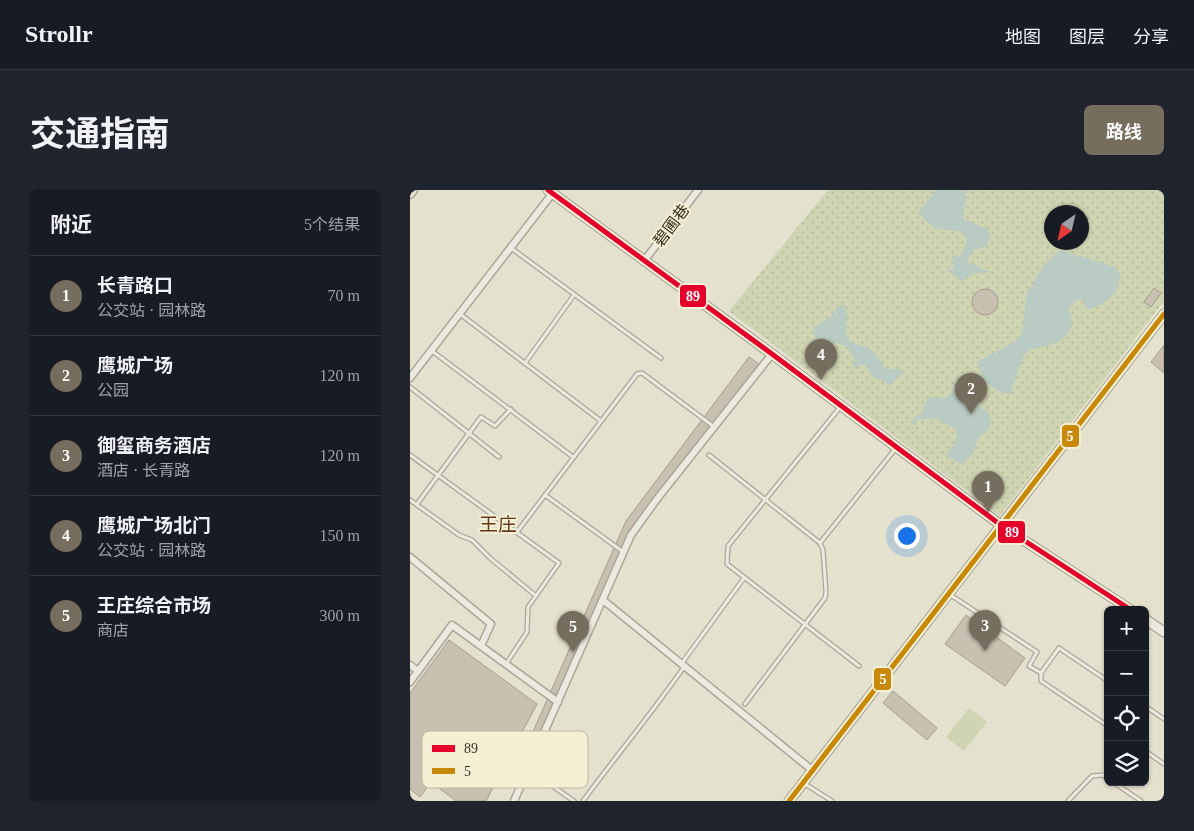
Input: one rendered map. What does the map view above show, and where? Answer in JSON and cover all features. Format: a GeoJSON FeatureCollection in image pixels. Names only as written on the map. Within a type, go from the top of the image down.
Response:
{"type":"FeatureCollection","features":[{"type":"Feature","properties":{"kind":"street","name":"碧圃巷"},"geometry":{"type":"LineString","coordinates":[[644,261],[698,190]]}},
{"type":"Feature","properties":{"kind":"street"},"geometry":{"type":"LineString","coordinates":[[410,378],[510,248],[550,192],[772,354],[1002,526],[1125,606]]}},
{"type":"Feature","properties":{"kind":"street"},"geometry":{"type":"LineString","coordinates":[[789,801],[1164,314]]}},
{"type":"Feature","properties":{"kind":"street"},"geometry":{"type":"LineString","coordinates":[[545,731],[638,524],[772,354]]}},
{"type":"Feature","properties":{"kind":"street"},"geometry":{"type":"LineString","coordinates":[[410,557],[491,624],[481,646]]}},
{"type":"Feature","properties":{"kind":"street"},"geometry":{"type":"LineString","coordinates":[[603,600],[812,770]]}},
{"type":"Feature","properties":{"kind":"street"},"geometry":{"type":"LineString","coordinates":[[1149,621],[1163,629]]}},
{"type":"Feature","properties":{"kind":"street"},"geometry":{"type":"LineString","coordinates":[[410,682],[452,624],[558,702]]}},
{"type":"Feature","properties":{"kind":"street"},"geometry":{"type":"LineString","coordinates":[[410,665],[418,671]]}},
{"type":"Feature","properties":{"kind":"street"},"geometry":{"type":"LineString","coordinates":[[514,801],[520,788]]}},
{"type":"Feature","properties":{"kind":"lane"},"geometry":{"type":"LineString","coordinates":[[510,248],[661,358]]}},
{"type":"Feature","properties":{"kind":"lane"},"geometry":{"type":"LineString","coordinates":[[525,363],[574,294]]}},
{"type":"Feature","properties":{"kind":"lane"},"geometry":{"type":"LineString","coordinates":[[459,313],[601,421]]}},
{"type":"Feature","properties":{"kind":"lane"},"geometry":{"type":"LineString","coordinates":[[432,351],[573,457]]}},
{"type":"Feature","properties":{"kind":"lane"},"geometry":{"type":"LineString","coordinates":[[517,532],[637,374],[642,373],[714,427]]}},
{"type":"Feature","properties":{"kind":"lane"},"geometry":{"type":"LineString","coordinates":[[410,387],[499,457]]}},
{"type":"Feature","properties":{"kind":"lane"},"geometry":{"type":"LineString","coordinates":[[842,406],[728,546],[727,564],[859,666]]}},
{"type":"Feature","properties":{"kind":"lane"},"geometry":{"type":"LineString","coordinates":[[417,504],[481,418],[495,426],[510,408]]}},
{"type":"Feature","properties":{"kind":"lane"},"geometry":{"type":"LineString","coordinates":[[820,543],[896,448]]}},
{"type":"Feature","properties":{"kind":"lane"},"geometry":{"type":"LineString","coordinates":[[709,454],[820,543],[823,550],[825,598],[745,704]]}},
{"type":"Feature","properties":{"kind":"lane"},"geometry":{"type":"LineString","coordinates":[[410,455],[469,495],[490,515],[559,563],[528,607],[527,632],[506,664]]}},
{"type":"Feature","properties":{"kind":"lane"},"geometry":{"type":"LineString","coordinates":[[545,495],[622,552]]}},
{"type":"Feature","properties":{"kind":"lane"},"geometry":{"type":"LineString","coordinates":[[410,500],[459,534],[472,540],[490,558],[536,596]]}},
{"type":"Feature","properties":{"kind":"lane"},"geometry":{"type":"LineString","coordinates":[[582,801],[653,711],[744,578]]}},
{"type":"Feature","properties":{"kind":"lane"},"geometry":{"type":"LineString","coordinates":[[949,594],[1038,652],[1029,666],[1041,674]]}},
{"type":"Feature","properties":{"kind":"lane"},"geometry":{"type":"LineString","coordinates":[[1104,678],[1059,648],[1039,678],[1104,723]]}},
{"type":"Feature","properties":{"kind":"lane"},"geometry":{"type":"LineString","coordinates":[[1149,709],[1164,719]]}},
{"type":"Feature","properties":{"kind":"lane"},"geometry":{"type":"LineString","coordinates":[[1149,754],[1164,764]]}},
{"type":"Feature","properties":{"kind":"lane"},"geometry":{"type":"LineString","coordinates":[[1068,801],[1092,776],[1104,776]]}},
{"type":"Feature","properties":{"kind":"lane"},"geometry":{"type":"LineString","coordinates":[[803,782],[832,801]]}},
{"type":"Feature","properties":{"kind":"lane"},"geometry":{"type":"LineString","coordinates":[[1119,786],[1141,801]]}},
{"type":"Feature","properties":{"kind":"lane"},"geometry":{"type":"LineString","coordinates":[[556,788],[574,801]]}},
{"type":"Feature","properties":{"kind":"green space"},"geometry":{"type":"Polygon","coordinates":[[[828,190],[1164,190],[1164,301],[1000,516],[729,311],[828,190]]]}},
{"type":"Feature","properties":{"kind":"green space"},"geometry":{"type":"Polygon","coordinates":[[[969,708],[987,722],[964,751],[946,737],[969,708]]]}},
{"type":"Feature","properties":{"kind":"shaded area"},"geometry":{"type":"Polygon","coordinates":[[[936,190],[967,190],[963,219],[988,229],[990,234],[987,246],[973,250],[967,262],[991,272],[974,273],[961,281],[947,270],[954,269],[952,255],[959,257],[963,253],[967,240],[962,232],[934,228],[918,213],[936,190]]]}},
{"type":"Feature","properties":{"kind":"shaded area"},"geometry":{"type":"Polygon","coordinates":[[[1060,250],[1115,267],[1120,274],[1119,281],[1117,288],[1110,298],[1099,306],[1086,309],[1083,300],[1078,299],[1068,309],[1072,322],[1065,337],[1054,344],[1027,352],[1022,360],[1010,394],[1003,392],[992,387],[984,379],[978,361],[1016,341],[1022,333],[1027,293],[1045,264],[1060,250]]]}},
{"type":"Feature","properties":{"kind":"shaded area"},"geometry":{"type":"Polygon","coordinates":[[[844,304],[847,313],[846,332],[850,341],[870,348],[881,361],[884,368],[905,370],[890,386],[882,380],[872,377],[867,366],[862,364],[853,368],[855,360],[847,346],[816,338],[813,327],[830,318],[837,308],[844,304]]]}},
{"type":"Feature","properties":{"kind":"shaded area"},"geometry":{"type":"Polygon","coordinates":[[[957,383],[967,399],[989,412],[991,425],[979,437],[974,451],[964,464],[956,462],[946,454],[954,443],[956,429],[934,418],[917,420],[915,426],[911,421],[922,412],[930,397],[944,399],[953,391],[954,384],[957,383]]]}},
{"type":"Feature","properties":{"kind":"building"},"geometry":{"type":"Polygon","coordinates":[[[1154,288],[1161,293],[1151,307],[1144,302],[1154,288]]]}},
{"type":"Feature","properties":{"kind":"building"},"geometry":{"type":"Polygon","coordinates":[[[985,289],[994,293],[998,302],[994,311],[985,315],[976,311],[972,302],[976,293],[985,289]]]}},
{"type":"Feature","properties":{"kind":"building"},"geometry":{"type":"Polygon","coordinates":[[[1164,345],[1164,373],[1151,362],[1164,345]]]}},
{"type":"Feature","properties":{"kind":"building"},"geometry":{"type":"Polygon","coordinates":[[[749,357],[759,364],[676,471],[629,537],[544,731],[533,731],[626,521],[749,357]]]}},
{"type":"Feature","properties":{"kind":"building"},"geometry":{"type":"Polygon","coordinates":[[[966,615],[1025,658],[1005,686],[945,644],[966,615]]]}},
{"type":"Feature","properties":{"kind":"building"},"geometry":{"type":"Polygon","coordinates":[[[449,640],[537,704],[523,731],[422,731],[422,788],[427,788],[420,797],[410,789],[410,693],[449,640]]]}},
{"type":"Feature","properties":{"kind":"building"},"geometry":{"type":"Polygon","coordinates":[[[893,691],[937,728],[927,740],[883,703],[893,691]]]}},
{"type":"Feature","properties":{"kind":"building"},"geometry":{"type":"Polygon","coordinates":[[[439,788],[493,788],[486,801],[456,801],[439,788]]]}},
{"type":"Feature","properties":{"kind":"transit line","name":"89"},"geometry":{"type":"LineString","coordinates":[[548,190],[1002,526],[1125,606]]}},
{"type":"Feature","properties":{"kind":"transit line","name":"5"},"geometry":{"type":"LineString","coordinates":[[789,801],[1164,314]]}},
{"type":"Feature","properties":{"kind":"place","name":"鹰城广场北门"},"geometry":{"type":"Point","coordinates":[821,380]}},
{"type":"Feature","properties":{"kind":"place","name":"鹰城广场"},"geometry":{"type":"Point","coordinates":[971,414]}},
{"type":"Feature","properties":{"kind":"place","name":"长青路口"},"geometry":{"type":"Point","coordinates":[988,512]}},
{"type":"Feature","properties":{"kind":"place","name":"御玺商务酒店"},"geometry":{"type":"Point","coordinates":[985,651]}},
{"type":"Feature","properties":{"kind":"place","name":"王庄综合市场"},"geometry":{"type":"Point","coordinates":[573,652]}},
{"type":"Feature","properties":{"kind":"district","name":"王庄"},"geometry":{"type":"Point","coordinates":[498,524]}}]}
